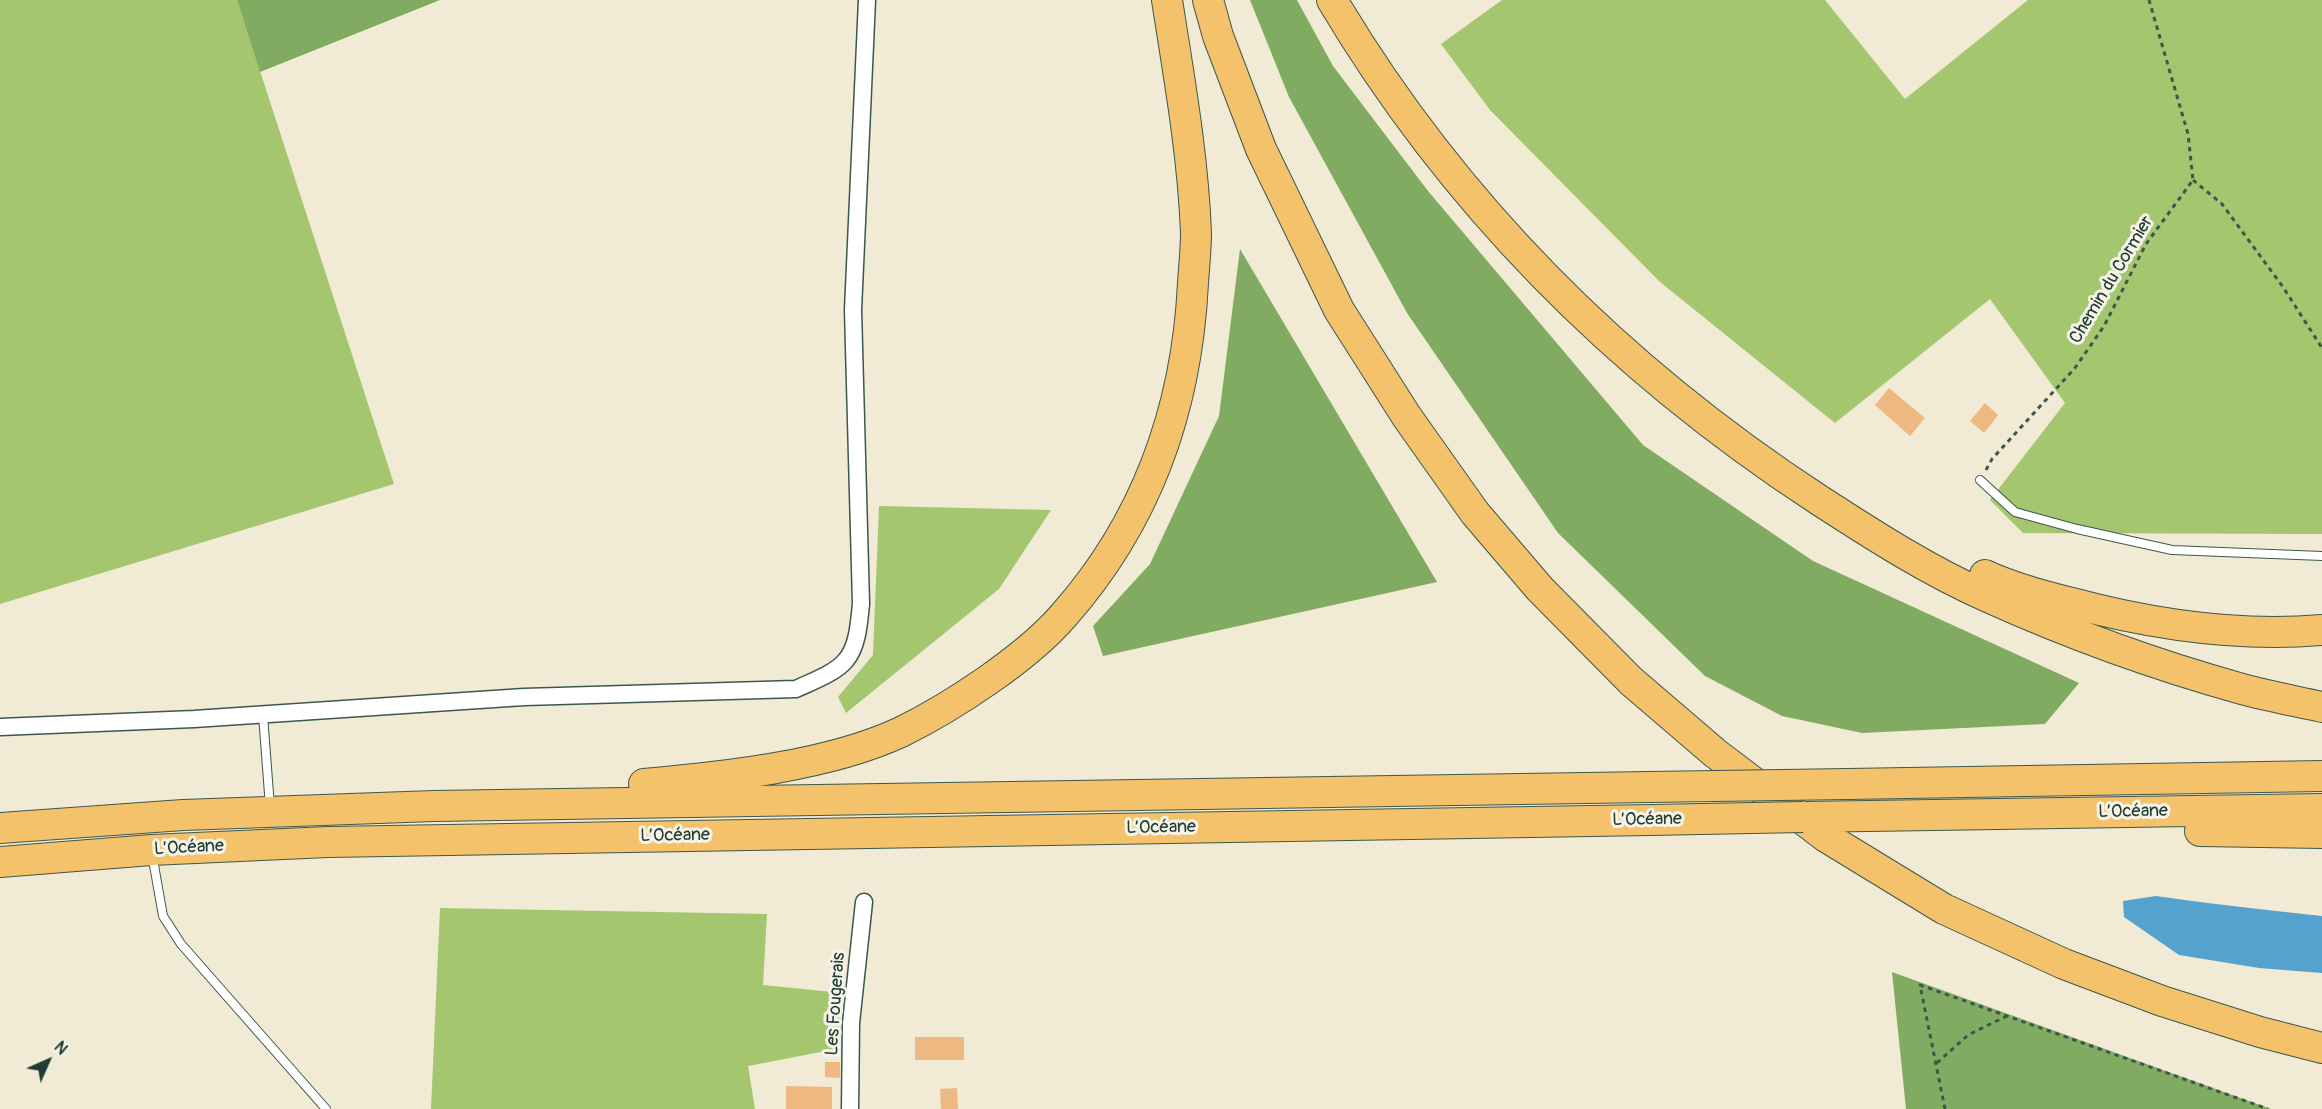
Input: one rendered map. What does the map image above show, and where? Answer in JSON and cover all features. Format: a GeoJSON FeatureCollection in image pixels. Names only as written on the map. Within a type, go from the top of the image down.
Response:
{"type":"FeatureCollection","features":[{"type":"Feature","properties":{"kind":"highway"},"geometry":{"type":"LineString","coordinates":[[565,803],[612,786],[714,778],[796,763],[860,748],[901,732],[960,698],[1016,659],[1063,616],[1102,565],[1132,520],[1160,455],[1177,398],[1191,324],[1196,235],[1186,122],[1167,0]]}},
{"type":"Feature","properties":{"kind":"highway"},"geometry":{"type":"LineString","coordinates":[[1208,0],[1218,36],[1261,149],[1346,319],[1407,417],[1475,513],[1540,589],[1631,681],[1715,753],[1826,837],[1944,909],[2064,964],[2162,1001],[2260,1032],[2322,1048]]}},
{"type":"Feature","properties":{"kind":"highway"},"geometry":{"type":"LineString","coordinates":[[1332,0],[1410,117],[1459,181],[1539,272],[1575,308],[1666,390],[1729,438],[1908,556],[1997,601],[2141,658],[2244,690],[2322,706]]}},
{"type":"Feature","properties":{"kind":"highway"},"geometry":{"type":"LineString","coordinates":[[1802,488],[1852,503],[1917,542],[1992,578],[2056,599],[2152,622],[2224,631],[2322,630]]}},
{"type":"Feature","properties":{"kind":"highway","name":"L’Océane"},"geometry":{"type":"LineString","coordinates":[[0,828],[161,816],[270,811],[565,803],[2322,776]]}},
{"type":"Feature","properties":{"kind":"highway","name":"L’Océane"},"geometry":{"type":"LineString","coordinates":[[0,862],[151,850],[328,842],[2322,809]]}},
{"type":"Feature","properties":{"kind":"highway"},"geometry":{"type":"LineString","coordinates":[[2049,813],[2098,830],[2322,833]]}},
{"type":"Feature","properties":{"kind":"street"},"geometry":{"type":"LineString","coordinates":[[0,727],[263,715],[524,697],[796,689],[822,678],[847,660],[858,634],[861,604],[853,310],[867,0]]}},
{"type":"Feature","properties":{"kind":"street","name":"Les Fougerais"},"geometry":{"type":"LineString","coordinates":[[850,1109],[852,1023],[864,902]]}},
{"type":"Feature","properties":{"kind":"lane"},"geometry":{"type":"LineString","coordinates":[[1980,480],[2015,512],[2078,530],[2172,550],[2322,556]]}},
{"type":"Feature","properties":{"kind":"lane"},"geometry":{"type":"LineString","coordinates":[[263,715],[270,811]]}},
{"type":"Feature","properties":{"kind":"lane"},"geometry":{"type":"LineString","coordinates":[[151,850],[163,916],[181,944],[326,1109]]}},
{"type":"Feature","properties":{"kind":"path"},"geometry":{"type":"LineString","coordinates":[[2149,0],[2188,134],[2193,180],[2222,204],[2283,287],[2322,348]]}},
{"type":"Feature","properties":{"kind":"path","name":"Chemin du Cormier"},"geometry":{"type":"LineString","coordinates":[[1980,480],[1992,459],[2075,368],[2104,326],[2146,244],[2193,180]]}},
{"type":"Feature","properties":{"kind":"path"},"geometry":{"type":"LineString","coordinates":[[1946,1109],[1920,985],[2268,1109]]}},
{"type":"Feature","properties":{"kind":"path"},"geometry":{"type":"LineString","coordinates":[[1936,1063],[1968,1035],[2007,1016]]}},
{"type":"Feature","properties":{"kind":"green space"},"geometry":{"type":"Polygon","coordinates":[[[0,0],[237,0],[394,484],[0,604],[0,0]]]}},
{"type":"Feature","properties":{"kind":"green space"},"geometry":{"type":"Polygon","coordinates":[[[237,0],[440,0],[260,72],[237,0]]]}},
{"type":"Feature","properties":{"kind":"green space"},"geometry":{"type":"Polygon","coordinates":[[[1250,0],[1297,0],[1333,66],[1428,191],[1643,445],[1813,561],[2079,683],[2045,724],[1862,733],[1782,716],[1705,676],[1558,533],[1407,313],[1289,97],[1250,0]]]}},
{"type":"Feature","properties":{"kind":"green space"},"geometry":{"type":"Polygon","coordinates":[[[1502,0],[1825,0],[1905,99],[2028,0],[2322,0],[2322,534],[2023,533],[1990,500],[2065,403],[1990,299],[1835,423],[1660,282],[1490,110],[1441,44],[1502,0]]]}},
{"type":"Feature","properties":{"kind":"green space"},"geometry":{"type":"Polygon","coordinates":[[[1240,249],[1437,582],[1103,656],[1093,626],[1150,564],[1219,416],[1240,249]]]}},
{"type":"Feature","properties":{"kind":"green space"},"geometry":{"type":"Polygon","coordinates":[[[879,506],[1051,510],[999,589],[846,713],[838,697],[873,655],[879,506]]]}},
{"type":"Feature","properties":{"kind":"green space"},"geometry":{"type":"Polygon","coordinates":[[[440,908],[767,914],[763,985],[842,993],[836,1049],[748,1066],[755,1109],[431,1109],[440,908]]]}},
{"type":"Feature","properties":{"kind":"green space"},"geometry":{"type":"Polygon","coordinates":[[[1892,972],[2271,1109],[1906,1109],[1892,972]]]}},
{"type":"Feature","properties":{"kind":"water"},"geometry":{"type":"Polygon","coordinates":[[[2156,896],[2322,916],[2322,973],[2259,968],[2179,955],[2124,917],[2123,901],[2156,896]]]}},
{"type":"Feature","properties":{"kind":"building"},"geometry":{"type":"Polygon","coordinates":[[[1889,388],[1925,418],[1910,436],[1875,405],[1889,388]]]}},
{"type":"Feature","properties":{"kind":"building"},"geometry":{"type":"Polygon","coordinates":[[[1985,403],[1998,415],[1984,433],[1970,421],[1985,403]]]}},
{"type":"Feature","properties":{"kind":"building"},"geometry":{"type":"Polygon","coordinates":[[[915,1037],[964,1037],[964,1060],[915,1060],[915,1037]]]}},
{"type":"Feature","properties":{"kind":"building"},"geometry":{"type":"Polygon","coordinates":[[[825,1062],[840,1062],[840,1078],[825,1077],[825,1062]]]}},
{"type":"Feature","properties":{"kind":"building"},"geometry":{"type":"Polygon","coordinates":[[[786,1086],[832,1087],[832,1109],[786,1109],[786,1086]]]}},
{"type":"Feature","properties":{"kind":"building"},"geometry":{"type":"Polygon","coordinates":[[[957,1088],[958,1109],[941,1109],[940,1089],[957,1088]]]}}]}
